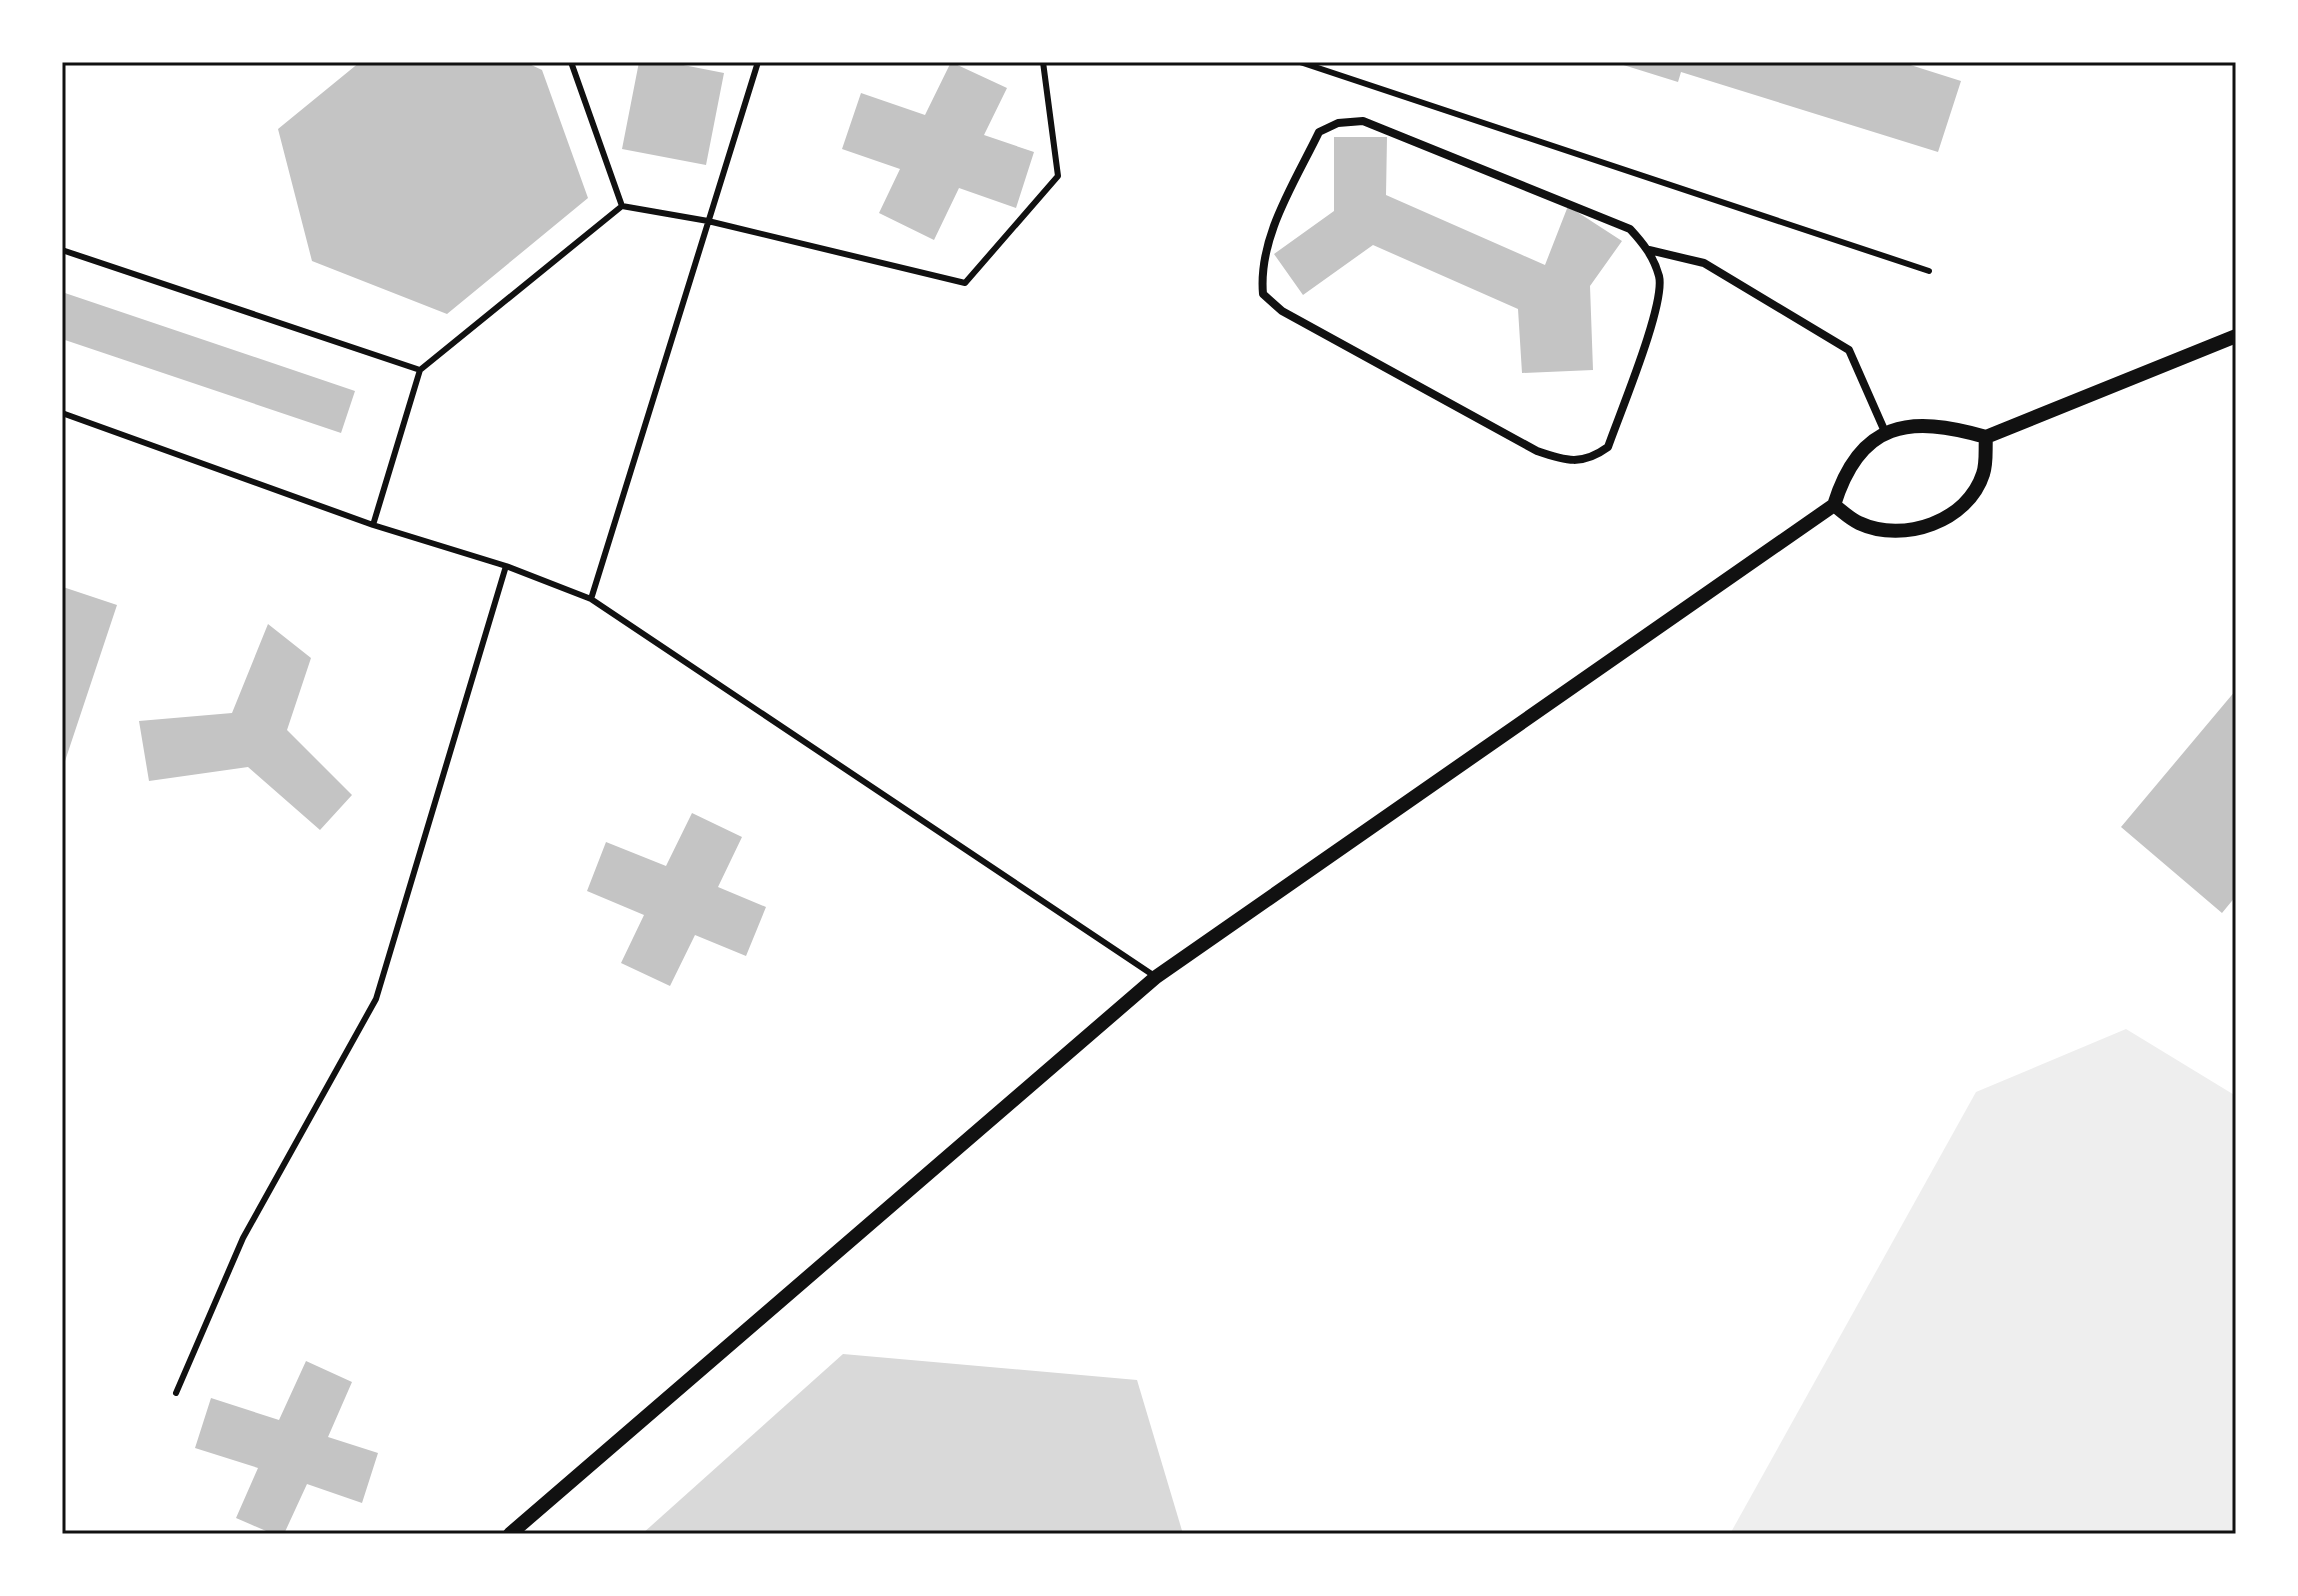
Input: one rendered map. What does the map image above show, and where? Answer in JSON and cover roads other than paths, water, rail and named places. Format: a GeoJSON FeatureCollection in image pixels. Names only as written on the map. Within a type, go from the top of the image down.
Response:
{"type":"FeatureCollection","features":[{"type":"Feature","properties":{"kind":"street"},"geometry":{"type":"LineString","coordinates":[[1649,250],[1660,278],[1656,307],[1608,447],[1591,460],[1563,460],[1537,451],[1282,311],[1263,294],[1261,269],[1278,219],[1319,132],[1338,123],[1363,121],[1630,229],[1649,250],[1704,263],[1849,350],[1886,434]]}},
{"type":"Feature","properties":{"kind":"street"},"geometry":{"type":"LineString","coordinates":[[510,1534],[1156,977],[1834,505],[1844,473],[1857,452],[1886,434],[1918,423],[1947,426],[1986,437],[2236,336]]}},
{"type":"Feature","properties":{"kind":"street"},"geometry":{"type":"LineString","coordinates":[[1834,505],[1858,523],[1888,530],[1920,528],[1951,516],[1972,499],[1984,472],[1986,437]]}},
{"type":"Feature","properties":{"kind":"lane"},"geometry":{"type":"LineString","coordinates":[[571,62],[622,206]]}},
{"type":"Feature","properties":{"kind":"lane"},"geometry":{"type":"LineString","coordinates":[[591,599],[758,62]]}},
{"type":"Feature","properties":{"kind":"lane"},"geometry":{"type":"LineString","coordinates":[[373,525],[420,370],[622,206],[708,221],[965,283],[1058,176],[1043,62]]}},
{"type":"Feature","properties":{"kind":"lane"},"geometry":{"type":"LineString","coordinates":[[1300,62],[1929,271]]}},
{"type":"Feature","properties":{"kind":"lane"},"geometry":{"type":"LineString","coordinates":[[62,250],[420,370]]}},
{"type":"Feature","properties":{"kind":"lane"},"geometry":{"type":"LineString","coordinates":[[63,416],[373,525],[506,566],[591,599],[1156,977]]}},
{"type":"Feature","properties":{"kind":"lane"},"geometry":{"type":"LineString","coordinates":[[176,1393],[243,1238],[376,999],[506,566]]}}]}
